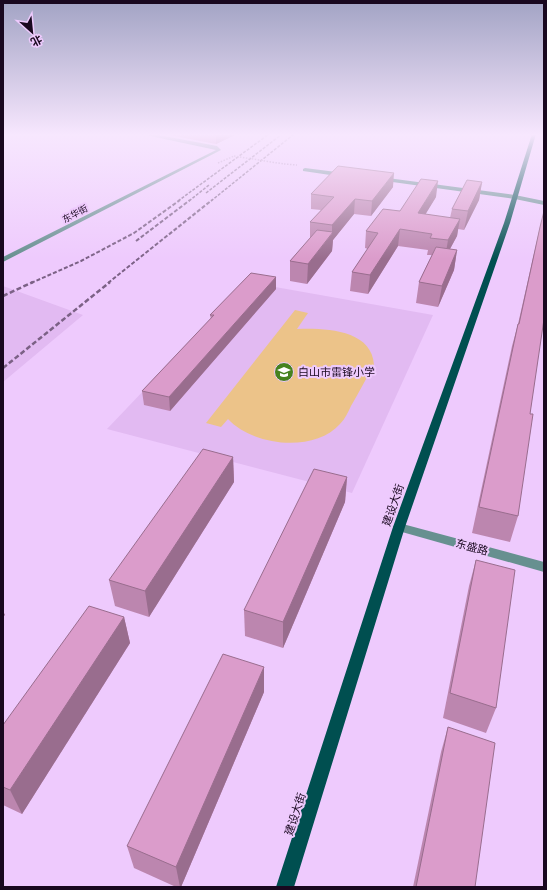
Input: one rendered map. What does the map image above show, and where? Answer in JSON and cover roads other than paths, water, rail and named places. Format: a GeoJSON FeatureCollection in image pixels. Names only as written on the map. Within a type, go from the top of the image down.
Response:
{"type":"FeatureCollection","features":[{"type":"Feature","properties":{"kind":"main road","name":"建设大街"},"geometry":{"type":"LineString","coordinates":[[285,887],[399,527],[504,230],[521,176]]}},
{"type":"Feature","properties":{"kind":"street","name":"东华街"},"geometry":{"type":"LineString","coordinates":[[3,260],[169,176]]}},
{"type":"Feature","properties":{"kind":"street"},"geometry":{"type":"LineString","coordinates":[[373,178],[514,197],[544,203]]}},
{"type":"Feature","properties":{"kind":"street"},"geometry":{"type":"LineString","coordinates":[[514,197],[544,197]]}},
{"type":"Feature","properties":{"kind":"street","name":"东盛路"},"geometry":{"type":"LineString","coordinates":[[399,527],[544,567]]}},
{"type":"Feature","properties":{"kind":"railway"},"geometry":{"type":"LineString","coordinates":[[178,201],[213,176]]}},
{"type":"Feature","properties":{"kind":"railway"},"geometry":{"type":"LineString","coordinates":[[206,193],[228,176]]}},
{"type":"Feature","properties":{"kind":"railway"},"geometry":{"type":"LineString","coordinates":[[211,201],[243,176]]}},
{"type":"Feature","properties":{"kind":"railway"},"geometry":{"type":"LineString","coordinates":[[189,201],[209,185]]}},
{"type":"Feature","properties":{"kind":"railway"},"geometry":{"type":"LineString","coordinates":[[31,283],[81,261],[134,233],[180,200]]}},
{"type":"Feature","properties":{"kind":"railway"},"geometry":{"type":"LineString","coordinates":[[136,241],[190,200]]}},
{"type":"Feature","properties":{"kind":"railway"},"geometry":{"type":"LineString","coordinates":[[108,283],[212,200]]}},
{"type":"Feature","properties":{"kind":"railway"},"geometry":{"type":"LineString","coordinates":[[3,296],[33,282]]}},
{"type":"Feature","properties":{"kind":"railway"},"geometry":{"type":"LineString","coordinates":[[3,368],[110,282]]}},
{"type":"Feature","properties":{"kind":"place","name":"白山市雷锋小学"},"geometry":{"type":"Point","coordinates":[284,372]}}]}
